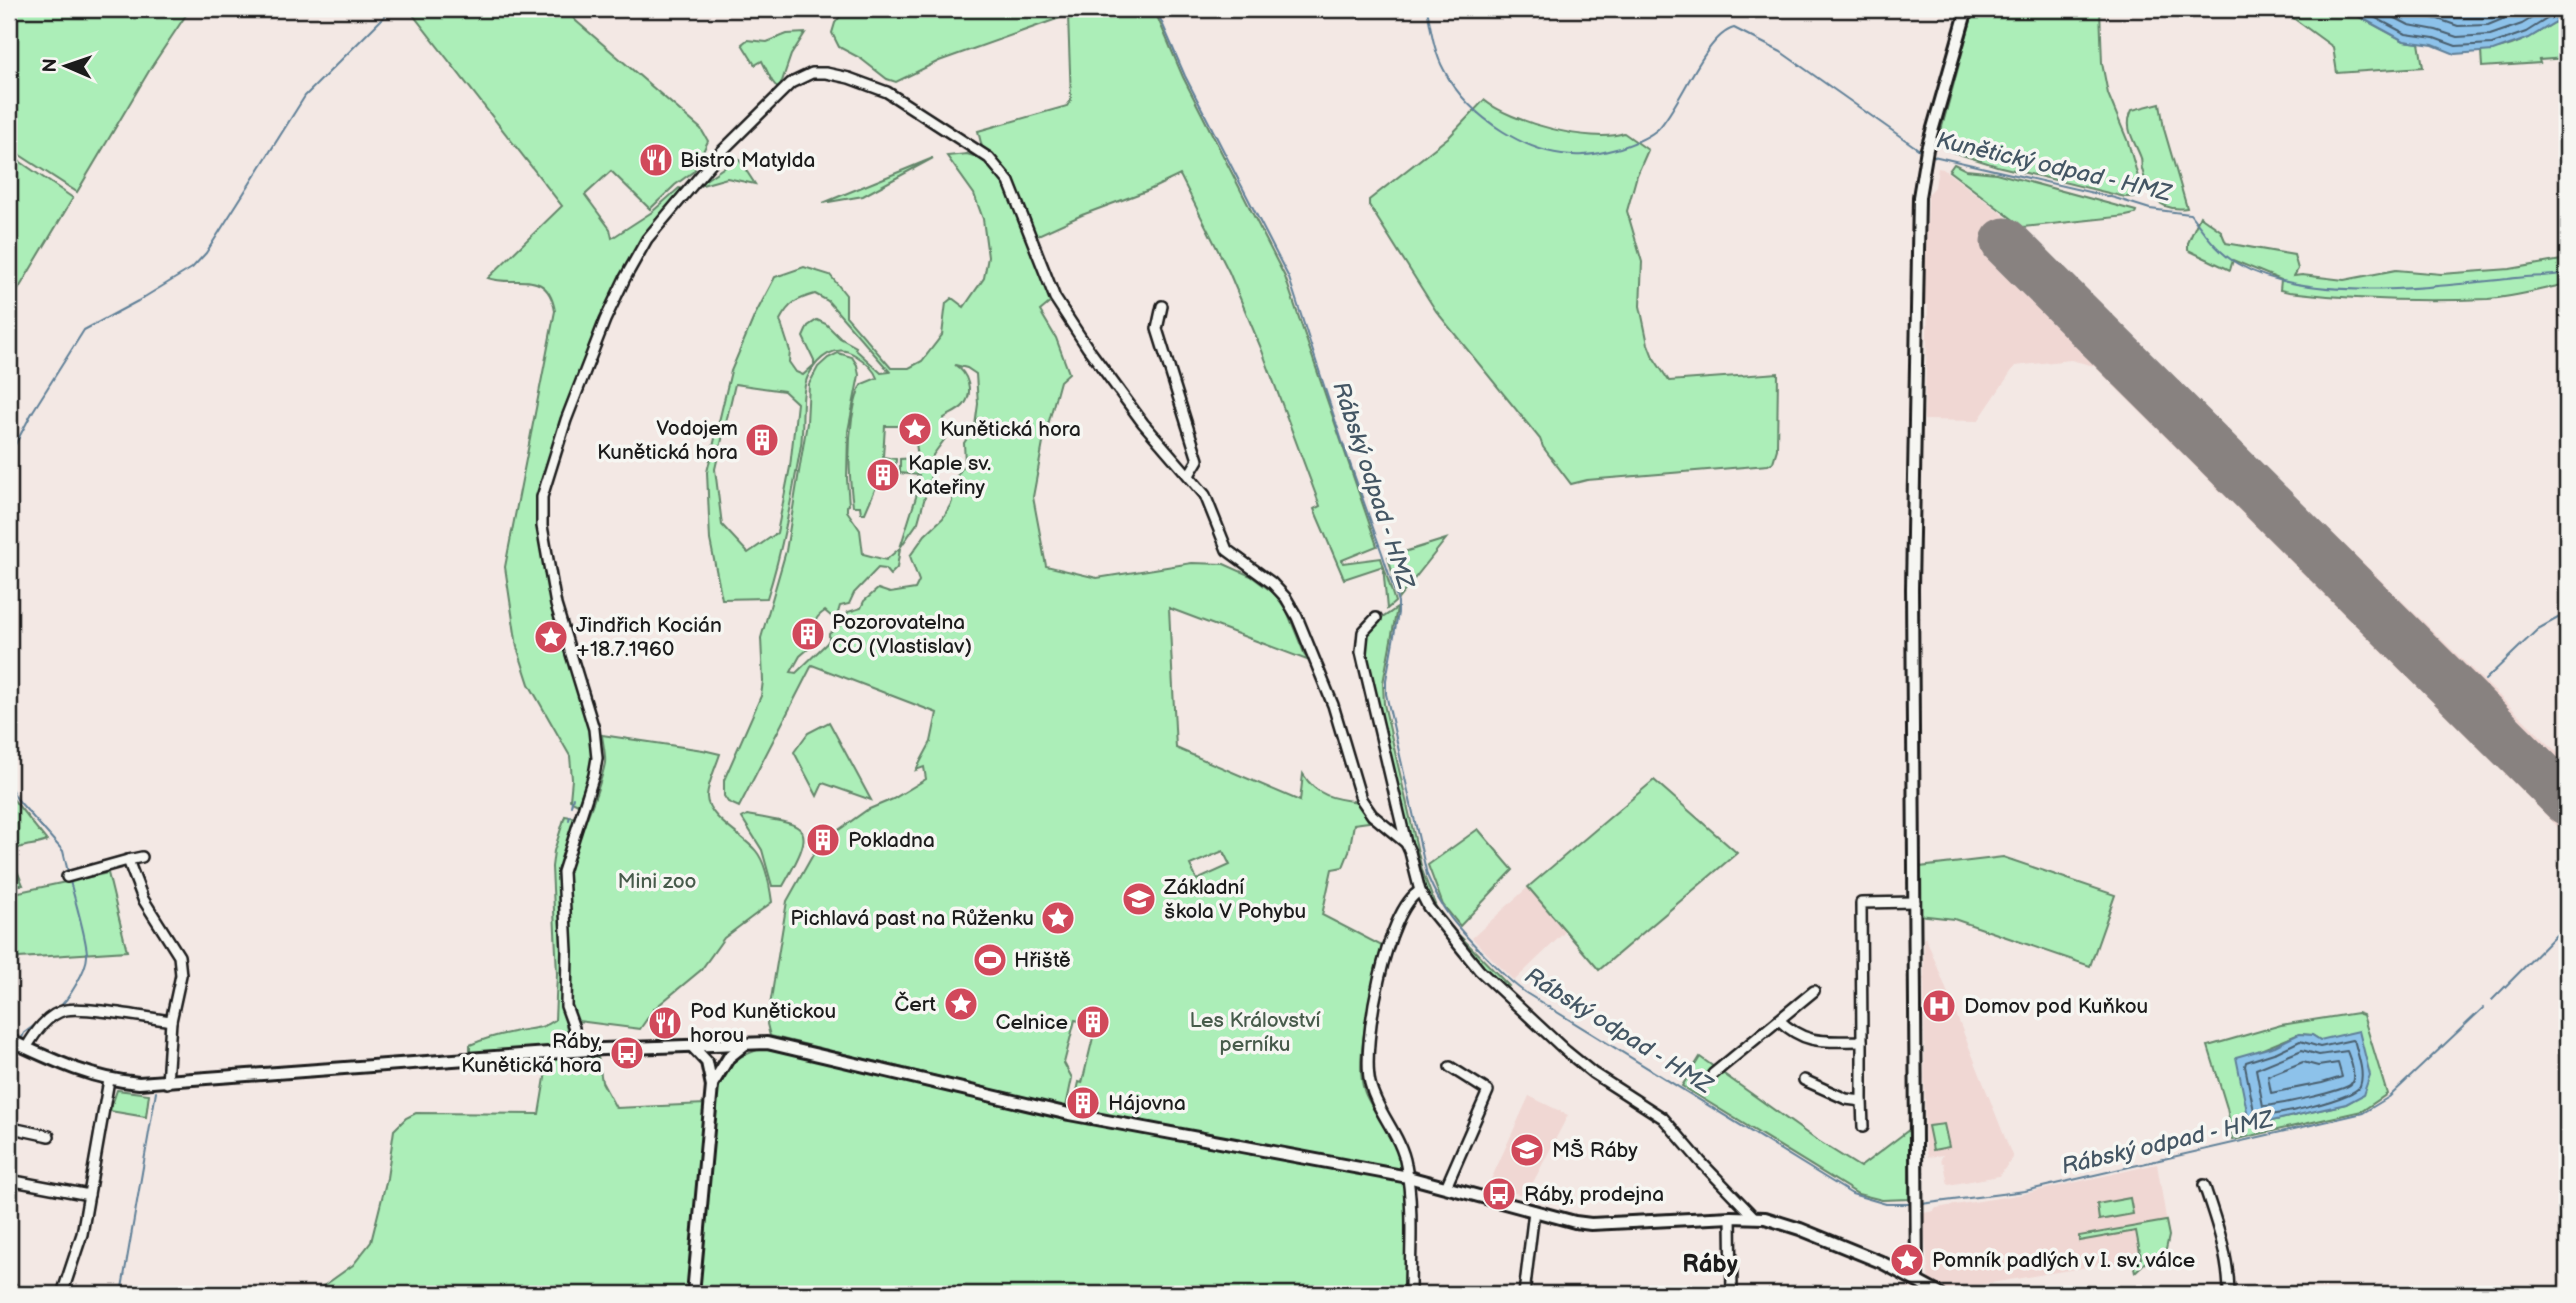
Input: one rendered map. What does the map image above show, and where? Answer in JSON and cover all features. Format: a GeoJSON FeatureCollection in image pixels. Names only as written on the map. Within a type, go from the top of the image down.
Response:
{"type":"FeatureCollection","features":[{"type":"Feature","properties":{"kind":"street"},"geometry":{"type":"LineString","coordinates":[[1917,1280],[1912,518],[1919,197],[1926,153],[1967,9]]}},
{"type":"Feature","properties":{"kind":"street"},"geometry":{"type":"LineString","coordinates":[[575,1051],[574,1028],[566,1006],[564,872],[597,758],[591,717],[556,605],[542,526],[542,497],[566,420],[605,320],[647,239],[704,169],[791,83],[804,76],[827,73],[872,86],[919,111],[989,158],[1009,182],[1055,298],[1128,403],[1206,498],[1227,550],[1279,589],[1291,606],[1333,705],[1361,799],[1372,815],[1406,843]]}},
{"type":"Feature","properties":{"kind":"street"},"geometry":{"type":"LineString","coordinates":[[1162,306],[1157,329],[1198,460],[1189,475]]}},
{"type":"Feature","properties":{"kind":"street"},"geometry":{"type":"LineString","coordinates":[[1376,618],[1363,632],[1361,652],[1420,891],[1444,928],[1479,970],[1584,1066],[1612,1087],[1663,1118],[1754,1217]]}},
{"type":"Feature","properties":{"kind":"street"},"geometry":{"type":"LineString","coordinates":[[70,876],[142,857]]}},
{"type":"Feature","properties":{"kind":"street"},"geometry":{"type":"LineString","coordinates":[[128,860],[143,899],[179,956],[180,975],[171,1021],[167,1083]]}},
{"type":"Feature","properties":{"kind":"street"},"geometry":{"type":"LineString","coordinates":[[1410,1294],[1411,1226],[1408,1177],[1402,1147],[1373,1096],[1368,1075],[1368,1053],[1369,1032],[1387,943],[1407,901],[1420,891]]}},
{"type":"Feature","properties":{"kind":"street"},"geometry":{"type":"LineString","coordinates":[[1863,1127],[1861,903],[1915,902]]}},
{"type":"Feature","properties":{"kind":"street"},"geometry":{"type":"LineString","coordinates":[[1713,1074],[1814,991]]}},
{"type":"Feature","properties":{"kind":"street"},"geometry":{"type":"LineString","coordinates":[[18,1044],[36,1033],[48,1020],[67,1010],[171,1021]]}},
{"type":"Feature","properties":{"kind":"street"},"geometry":{"type":"LineString","coordinates":[[1779,1020],[1791,1032],[1808,1039],[1861,1041]]}},
{"type":"Feature","properties":{"kind":"street"},"geometry":{"type":"LineString","coordinates":[[18,1044],[71,1068],[109,1080],[167,1083],[575,1051],[767,1043],[1069,1114],[1408,1177],[1575,1222],[1591,1224],[1754,1217],[1800,1229],[1881,1262],[1940,1294]]}},
{"type":"Feature","properties":{"kind":"street"},"geometry":{"type":"LineString","coordinates":[[712,1086],[725,1062],[744,1044]]}},
{"type":"Feature","properties":{"kind":"street"},"geometry":{"type":"LineString","coordinates":[[692,1046],[707,1062],[712,1086],[693,1294]]}},
{"type":"Feature","properties":{"kind":"street"},"geometry":{"type":"LineString","coordinates":[[1446,1187],[1488,1091],[1450,1067]]}},
{"type":"Feature","properties":{"kind":"street"},"geometry":{"type":"LineString","coordinates":[[62,1294],[82,1234],[109,1080]]}},
{"type":"Feature","properties":{"kind":"street"},"geometry":{"type":"LineString","coordinates":[[1804,1080],[1846,1099],[1862,1101]]}},
{"type":"Feature","properties":{"kind":"street"},"geometry":{"type":"LineString","coordinates":[[9,1146],[11,1126],[49,1136]]}},
{"type":"Feature","properties":{"kind":"street"},"geometry":{"type":"LineString","coordinates":[[9,1180],[89,1195]]}},
{"type":"Feature","properties":{"kind":"street"},"geometry":{"type":"LineString","coordinates":[[2204,1185],[2220,1232],[2229,1275],[2229,1294]]}},
{"type":"Feature","properties":{"kind":"street"},"geometry":{"type":"LineString","coordinates":[[1524,1294],[1534,1211]]}},
{"type":"Feature","properties":{"kind":"street"},"geometry":{"type":"LineString","coordinates":[[1731,1217],[1732,1294]]}},
{"type":"Feature","properties":{"kind":"shaded area"},"geometry":{"type":"Polygon","coordinates":[[[1938,168],[1943,169],[2016,224],[2567,762],[2567,836],[2094,366],[2071,360],[2015,366],[1978,421],[1924,420],[1928,194],[1935,187],[1938,168]]]}},
{"type":"Feature","properties":{"kind":"shaded area"},"geometry":{"type":"Polygon","coordinates":[[[1528,887],[1566,931],[1514,981],[1472,938],[1528,887]]]}},
{"type":"Feature","properties":{"kind":"shaded area","name":"Domov pod Kuňkou"},"geometry":{"type":"Polygon","coordinates":[[[1924,938],[2013,1158],[1999,1176],[1948,1185],[1941,1159],[1943,1155],[1928,1157],[1925,1141],[1924,938]]]}},
{"type":"Feature","properties":{"kind":"shaded area","name":"MŠ Ráby"},"geometry":{"type":"Polygon","coordinates":[[[1529,1096],[1568,1115],[1526,1196],[1488,1186],[1529,1096]]]}},
{"type":"Feature","properties":{"kind":"shaded area"},"geometry":{"type":"Polygon","coordinates":[[[2157,1164],[2169,1236],[2165,1254],[1944,1291],[1929,1283],[1923,1213],[1936,1208],[2023,1194],[2157,1164]]]}},
{"type":"Feature","properties":{"kind":"green space"},"geometry":{"type":"Polygon","coordinates":[[[9,9],[190,9],[152,66],[77,192],[9,148],[9,9]]]}},
{"type":"Feature","properties":{"kind":"green space"},"geometry":{"type":"Polygon","coordinates":[[[412,9],[566,9],[576,21],[701,129],[708,141],[694,171],[650,209],[611,171],[585,195],[610,229],[612,238],[652,212],[679,188],[684,189],[651,227],[599,327],[566,407],[551,456],[540,524],[547,579],[559,632],[592,735],[594,762],[578,804],[570,800],[570,756],[529,684],[517,647],[505,567],[555,311],[551,297],[545,288],[537,283],[488,278],[562,206],[414,16],[412,9]]]}},
{"type":"Feature","properties":{"kind":"green space"},"geometry":{"type":"Polygon","coordinates":[[[846,9],[1154,9],[1183,77],[1285,277],[1377,546],[1342,560],[1343,563],[1381,558],[1395,602],[1387,609],[1383,566],[1344,579],[1314,509],[1320,506],[1261,348],[1229,272],[1180,175],[1036,236],[1012,180],[983,151],[978,131],[1067,106],[1071,100],[1068,15],[939,61],[896,82],[887,79],[860,58],[839,47],[832,33],[835,23],[846,9]]]}},
{"type":"Feature","properties":{"kind":"green space"},"geometry":{"type":"Polygon","coordinates":[[[1974,9],[2100,9],[2102,63],[2108,94],[2128,142],[2140,184],[2137,197],[2125,197],[1997,166],[1940,145],[1938,142],[1974,9]]]}},
{"type":"Feature","properties":{"kind":"green space"},"geometry":{"type":"Polygon","coordinates":[[[2292,9],[2345,9],[2404,41],[2419,43],[2423,67],[2337,73],[2333,47],[2289,15],[2292,9]]]}},
{"type":"Feature","properties":{"kind":"green space"},"geometry":{"type":"Polygon","coordinates":[[[2567,15],[2567,58],[2539,60],[2540,63],[2482,67],[2481,51],[2515,44],[2567,15]]]}},
{"type":"Feature","properties":{"kind":"green space"},"geometry":{"type":"Polygon","coordinates":[[[805,33],[791,55],[779,90],[762,61],[755,65],[742,44],[747,40],[767,42],[787,34],[805,33]]]}},
{"type":"Feature","properties":{"kind":"green space"},"geometry":{"type":"Polygon","coordinates":[[[1484,100],[1512,116],[1552,129],[1592,136],[1624,133],[1648,150],[1637,175],[1627,211],[1642,262],[1640,306],[1653,357],[1669,381],[1778,373],[1777,449],[1773,462],[1768,465],[1587,480],[1571,484],[1540,439],[1436,311],[1369,205],[1369,200],[1450,136],[1484,100]]]}},
{"type":"Feature","properties":{"kind":"green space"},"geometry":{"type":"Polygon","coordinates":[[[2160,103],[2164,129],[2187,208],[2169,207],[2151,194],[2129,129],[2132,110],[2160,103]]]}},
{"type":"Feature","properties":{"kind":"green space"},"geometry":{"type":"Polygon","coordinates":[[[9,154],[73,198],[9,305],[9,154]]]}},
{"type":"Feature","properties":{"kind":"green space","name":"Les Království perníku"},"geometry":{"type":"Polygon","coordinates":[[[967,154],[987,160],[1005,184],[1052,301],[1040,311],[1056,338],[1069,373],[1060,381],[1043,443],[1033,497],[1046,566],[1097,578],[1192,563],[1224,564],[1251,576],[1275,594],[1287,611],[1307,660],[1169,608],[1176,748],[1300,801],[1303,774],[1314,787],[1326,795],[1359,802],[1369,822],[1354,824],[1343,867],[1332,869],[1322,915],[1382,946],[1363,1039],[1361,1076],[1368,1099],[1399,1152],[1401,1171],[1075,1109],[1079,1082],[1082,1083],[1096,1025],[1075,1020],[1064,1063],[1072,1078],[1066,1107],[770,1036],[767,1024],[787,901],[819,844],[867,810],[893,799],[926,779],[924,767],[916,770],[931,742],[937,713],[812,665],[739,807],[728,802],[724,796],[724,780],[761,696],[761,638],[786,551],[807,423],[809,384],[818,367],[838,353],[852,357],[857,365],[859,375],[848,431],[847,511],[860,530],[863,554],[886,560],[900,548],[916,497],[919,475],[900,473],[900,459],[918,458],[915,435],[920,429],[916,423],[909,426],[885,426],[883,457],[896,459],[895,473],[881,470],[865,513],[861,513],[860,506],[853,506],[850,477],[852,417],[862,384],[877,378],[865,362],[848,352],[834,351],[817,363],[806,383],[798,464],[767,598],[722,599],[710,540],[707,472],[731,371],[775,277],[804,267],[830,275],[846,295],[846,316],[891,368],[909,368],[922,361],[942,335],[946,303],[952,298],[964,307],[984,278],[988,257],[983,219],[974,194],[947,156],[967,154]],[[815,294],[798,300],[787,309],[780,320],[790,351],[789,362],[796,372],[803,375],[814,365],[803,337],[808,326],[817,320],[856,347],[855,349],[881,373],[890,372],[828,301],[815,294]],[[955,365],[966,378],[969,394],[962,407],[944,418],[947,436],[933,455],[932,472],[918,522],[900,548],[897,568],[890,575],[885,569],[878,568],[854,593],[849,604],[840,606],[837,616],[832,617],[825,611],[817,618],[814,644],[800,656],[791,672],[796,673],[826,644],[829,634],[844,622],[848,612],[861,608],[864,601],[878,589],[890,593],[915,589],[919,581],[910,556],[925,535],[943,518],[952,502],[952,488],[965,463],[964,443],[975,426],[978,404],[976,374],[967,368],[955,365]],[[735,384],[715,469],[722,525],[748,553],[777,533],[790,467],[797,403],[784,391],[735,384]],[[1223,851],[1190,865],[1197,880],[1230,865],[1223,851]]]}},
{"type":"Feature","properties":{"kind":"green space"},"geometry":{"type":"Polygon","coordinates":[[[738,158],[755,184],[727,178],[695,187],[738,158]]]}},
{"type":"Feature","properties":{"kind":"green space"},"geometry":{"type":"Polygon","coordinates":[[[933,158],[863,196],[823,203],[933,158]]]}},
{"type":"Feature","properties":{"kind":"green space"},"geometry":{"type":"Polygon","coordinates":[[[1954,164],[1966,170],[1996,173],[2136,211],[2135,214],[2126,216],[2023,227],[1949,171],[1954,164]]]}},
{"type":"Feature","properties":{"kind":"green space"},"geometry":{"type":"Polygon","coordinates":[[[2200,216],[2221,231],[2226,243],[2294,255],[2298,269],[2294,276],[2344,280],[2396,270],[2441,274],[2510,269],[2567,259],[2567,284],[2508,297],[2463,300],[2364,299],[2289,292],[2280,290],[2281,280],[2233,260],[2230,270],[2188,250],[2188,243],[2200,216]]]}},
{"type":"Feature","properties":{"kind":"green space"},"geometry":{"type":"Polygon","coordinates":[[[1446,539],[1399,598],[1388,557],[1446,539]]]}},
{"type":"Feature","properties":{"kind":"green space"},"geometry":{"type":"Polygon","coordinates":[[[1397,608],[1383,683],[1384,704],[1422,870],[1436,907],[1455,931],[1509,986],[1507,988],[1564,1044],[1486,973],[1439,917],[1421,882],[1364,661],[1366,641],[1371,628],[1397,608]]]}},
{"type":"Feature","properties":{"kind":"green space"},"geometry":{"type":"Polygon","coordinates":[[[829,722],[871,800],[823,783],[817,796],[794,752],[808,733],[829,722]]]}},
{"type":"Feature","properties":{"kind":"green space","name":"Mini zoo"},"geometry":{"type":"Polygon","coordinates":[[[602,735],[720,754],[709,785],[708,804],[719,819],[756,851],[767,875],[772,902],[724,938],[701,970],[654,1009],[640,1029],[578,1021],[570,1010],[569,871],[602,777],[605,760],[602,735]]]}},
{"type":"Feature","properties":{"kind":"green space"},"geometry":{"type":"Polygon","coordinates":[[[1654,780],[1737,853],[1599,970],[1528,887],[1654,780]]]}},
{"type":"Feature","properties":{"kind":"green space"},"geometry":{"type":"Polygon","coordinates":[[[9,794],[47,841],[18,848],[10,854],[23,885],[9,885],[9,794]]]}},
{"type":"Feature","properties":{"kind":"green space"},"geometry":{"type":"Polygon","coordinates":[[[747,815],[784,822],[802,831],[804,839],[801,850],[783,886],[772,886],[762,850],[742,818],[747,815]]]}},
{"type":"Feature","properties":{"kind":"green space"},"geometry":{"type":"Polygon","coordinates":[[[565,816],[577,818],[563,863],[564,1013],[570,1045],[475,1054],[470,1052],[470,1045],[496,1036],[540,1027],[555,1020],[557,974],[552,867],[565,816]]]}},
{"type":"Feature","properties":{"kind":"green space"},"geometry":{"type":"Polygon","coordinates":[[[1478,829],[1513,870],[1460,926],[1443,905],[1428,865],[1478,829]]]}},
{"type":"Feature","properties":{"kind":"green space"},"geometry":{"type":"Polygon","coordinates":[[[2003,857],[2115,895],[2090,966],[1954,919],[1919,915],[1920,867],[2003,857]]]}},
{"type":"Feature","properties":{"kind":"green space"},"geometry":{"type":"Polygon","coordinates":[[[108,873],[127,951],[19,958],[9,976],[9,889],[19,892],[108,873]]]}},
{"type":"Feature","properties":{"kind":"green space"},"geometry":{"type":"Polygon","coordinates":[[[2357,1013],[2363,1015],[2387,1094],[2362,1111],[2233,1140],[2227,1108],[2208,1046],[2281,1025],[2357,1013]],[[2299,1034],[2258,1051],[2250,1126],[2346,1104],[2363,1094],[2320,1040],[2312,1035],[2299,1034]]]}},
{"type":"Feature","properties":{"kind":"green space"},"geometry":{"type":"Polygon","coordinates":[[[762,1048],[1069,1120],[1405,1182],[1405,1294],[697,1294],[720,1074],[737,1058],[762,1048]]]}},
{"type":"Feature","properties":{"kind":"green space"},"geometry":{"type":"Polygon","coordinates":[[[598,1057],[602,1082],[616,1108],[705,1104],[688,1294],[293,1294],[315,1292],[353,1265],[371,1242],[387,1178],[394,1130],[406,1118],[416,1113],[539,1114],[545,1078],[544,1060],[598,1057]]]}},
{"type":"Feature","properties":{"kind":"green space"},"geometry":{"type":"Polygon","coordinates":[[[1700,1057],[1815,1139],[1860,1167],[1910,1129],[1909,1199],[1882,1200],[1858,1194],[1682,1086],[1700,1057]]]}},
{"type":"Feature","properties":{"kind":"green space"},"geometry":{"type":"Polygon","coordinates":[[[117,1090],[149,1094],[146,1117],[110,1111],[117,1090]]]}},
{"type":"Feature","properties":{"kind":"green space"},"geometry":{"type":"Polygon","coordinates":[[[1944,1124],[1949,1147],[1933,1150],[1928,1126],[1944,1124]]]}},
{"type":"Feature","properties":{"kind":"green space"},"geometry":{"type":"Polygon","coordinates":[[[2130,1198],[2133,1214],[2099,1220],[2097,1204],[2130,1198]]]}},
{"type":"Feature","properties":{"kind":"green space"},"geometry":{"type":"Polygon","coordinates":[[[2166,1221],[2169,1236],[2165,1254],[2152,1256],[2135,1272],[2134,1267],[2141,1258],[2136,1231],[2079,1241],[2079,1236],[2166,1221]]]}},
{"type":"Feature","properties":{"kind":"water"},"geometry":{"type":"Polygon","coordinates":[[[2345,9],[2567,9],[2567,15],[2529,38],[2493,51],[2455,54],[2433,45],[2404,41],[2345,9]]]}},
{"type":"Feature","properties":{"kind":"water"},"geometry":{"type":"Polygon","coordinates":[[[2359,1031],[2370,1075],[2363,1095],[2346,1104],[2250,1126],[2236,1057],[2275,1046],[2299,1034],[2312,1035],[2320,1040],[2359,1031]]]}},
{"type":"Feature","properties":{"kind":"waterway"},"geometry":{"type":"LineString","coordinates":[[9,456],[33,411],[84,330],[192,268],[206,253],[305,96],[392,9]]}},
{"type":"Feature","properties":{"kind":"waterway","name":"Rábský odpad - HMZ"},"geometry":{"type":"LineString","coordinates":[[1156,9],[1185,76],[1289,278],[1398,602],[1386,694],[1427,875],[1445,910],[1485,956],[1526,993],[1852,1194],[1886,1204],[1912,1204]]}},
{"type":"Feature","properties":{"kind":"waterway","name":"Kunětický odpad - HMZ"},"geometry":{"type":"LineString","coordinates":[[1427,9],[1433,40],[1444,70],[1468,104],[1503,131],[1542,150],[1563,154],[1593,154],[1620,148],[1650,135],[1666,119],[1713,44],[1723,33],[1734,28],[1781,52],[1921,151]]}},
{"type":"Feature","properties":{"kind":"waterway","name":"Kunětický odpad - HMZ"},"geometry":{"type":"LineString","coordinates":[[1929,155],[2115,198],[2150,209],[2190,214],[2212,242],[2238,264],[2266,276],[2298,284],[2370,290],[2443,286],[2567,273]]}},
{"type":"Feature","properties":{"kind":"waterway"},"geometry":{"type":"LineString","coordinates":[[2485,680],[2538,629],[2567,613]]}},
{"type":"Feature","properties":{"kind":"waterway"},"geometry":{"type":"LineString","coordinates":[[9,785],[17,799],[63,851],[68,872]]}},
{"type":"Feature","properties":{"kind":"waterway"},"geometry":{"type":"LineString","coordinates":[[571,806],[573,797]]}},
{"type":"Feature","properties":{"kind":"waterway"},"geometry":{"type":"LineString","coordinates":[[569,820],[570,816]]}},
{"type":"Feature","properties":{"kind":"waterway"},"geometry":{"type":"LineString","coordinates":[[58,1008],[76,984],[87,956],[70,881]]}},
{"type":"Feature","properties":{"kind":"waterway","name":"Rábský odpad - HMZ"},"geometry":{"type":"LineString","coordinates":[[2492,1000],[2567,924]]}},
{"type":"Feature","properties":{"kind":"waterway","name":"Rábský odpad - HMZ"},"geometry":{"type":"LineString","coordinates":[[1921,1204],[2025,1191],[2363,1113],[2389,1097],[2483,1008]]}},
{"type":"Feature","properties":{"kind":"waterway"},"geometry":{"type":"LineString","coordinates":[[21,1040],[24,1033],[39,1022]]}},
{"type":"Feature","properties":{"kind":"waterway"},"geometry":{"type":"LineString","coordinates":[[9,1064],[17,1048]]}},
{"type":"Feature","properties":{"kind":"waterway"},"geometry":{"type":"LineString","coordinates":[[121,1294],[156,1092]]}},
{"type":"Feature","properties":{"kind":"runway"},"geometry":{"type":"LineString","coordinates":[[2005,242],[2567,801]]}},
{"type":"Feature","properties":{"kind":"place","name":"Bistro Matylda"},"geometry":{"type":"Point","coordinates":[656,160]}},
{"type":"Feature","properties":{"kind":"place","name":"Kunětická hora"},"geometry":{"type":"Point","coordinates":[915,429]}},
{"type":"Feature","properties":{"kind":"place","name":"Vodojem Kunětická hora"},"geometry":{"type":"Point","coordinates":[762,440]}},
{"type":"Feature","properties":{"kind":"place","name":"Kaple sv. Kateřiny"},"geometry":{"type":"Point","coordinates":[883,475]}},
{"type":"Feature","properties":{"kind":"place","name":"Pozorovatelna CO (Vlastislav)"},"geometry":{"type":"Point","coordinates":[808,634]}},
{"type":"Feature","properties":{"kind":"place","name":"Jindřich Kocián +18.7.1960"},"geometry":{"type":"Point","coordinates":[551,637]}},
{"type":"Feature","properties":{"kind":"place","name":"Pokladna"},"geometry":{"type":"Point","coordinates":[823,840]}},
{"type":"Feature","properties":{"kind":"place","name":"Základní škola V Pohybu"},"geometry":{"type":"Point","coordinates":[1139,899]}},
{"type":"Feature","properties":{"kind":"place","name":"Pichlavá past na Růženku"},"geometry":{"type":"Point","coordinates":[1058,918]}},
{"type":"Feature","properties":{"kind":"place","name":"Hřiště"},"geometry":{"type":"Point","coordinates":[990,960]}},
{"type":"Feature","properties":{"kind":"place","name":"Čert"},"geometry":{"type":"Point","coordinates":[961,1004]}},
{"type":"Feature","properties":{"kind":"place","name":"Domov pod Kuňkou"},"geometry":{"type":"Point","coordinates":[1939,1006]}},
{"type":"Feature","properties":{"kind":"place","name":"Celnice"},"geometry":{"type":"Point","coordinates":[1093,1022]}},
{"type":"Feature","properties":{"kind":"place","name":"Pod Kunětickou horou"},"geometry":{"type":"Point","coordinates":[665,1023]}},
{"type":"Feature","properties":{"kind":"place","name":"Ráby, Kunětická hora"},"geometry":{"type":"Point","coordinates":[627,1053]}},
{"type":"Feature","properties":{"kind":"place","name":"Hájovna"},"geometry":{"type":"Point","coordinates":[1083,1103]}},
{"type":"Feature","properties":{"kind":"place","name":"MŠ Ráby"},"geometry":{"type":"Point","coordinates":[1527,1150]}},
{"type":"Feature","properties":{"kind":"place","name":"Ráby, prodejna"},"geometry":{"type":"Point","coordinates":[1499,1194]}},
{"type":"Feature","properties":{"kind":"place","name":"Pomník padlých v I. sv. válce"},"geometry":{"type":"Point","coordinates":[1907,1260]}},
{"type":"Feature","properties":{"kind":"district","name":"Ráby"},"geometry":{"type":"Point","coordinates":[1710,1264]}}]}
